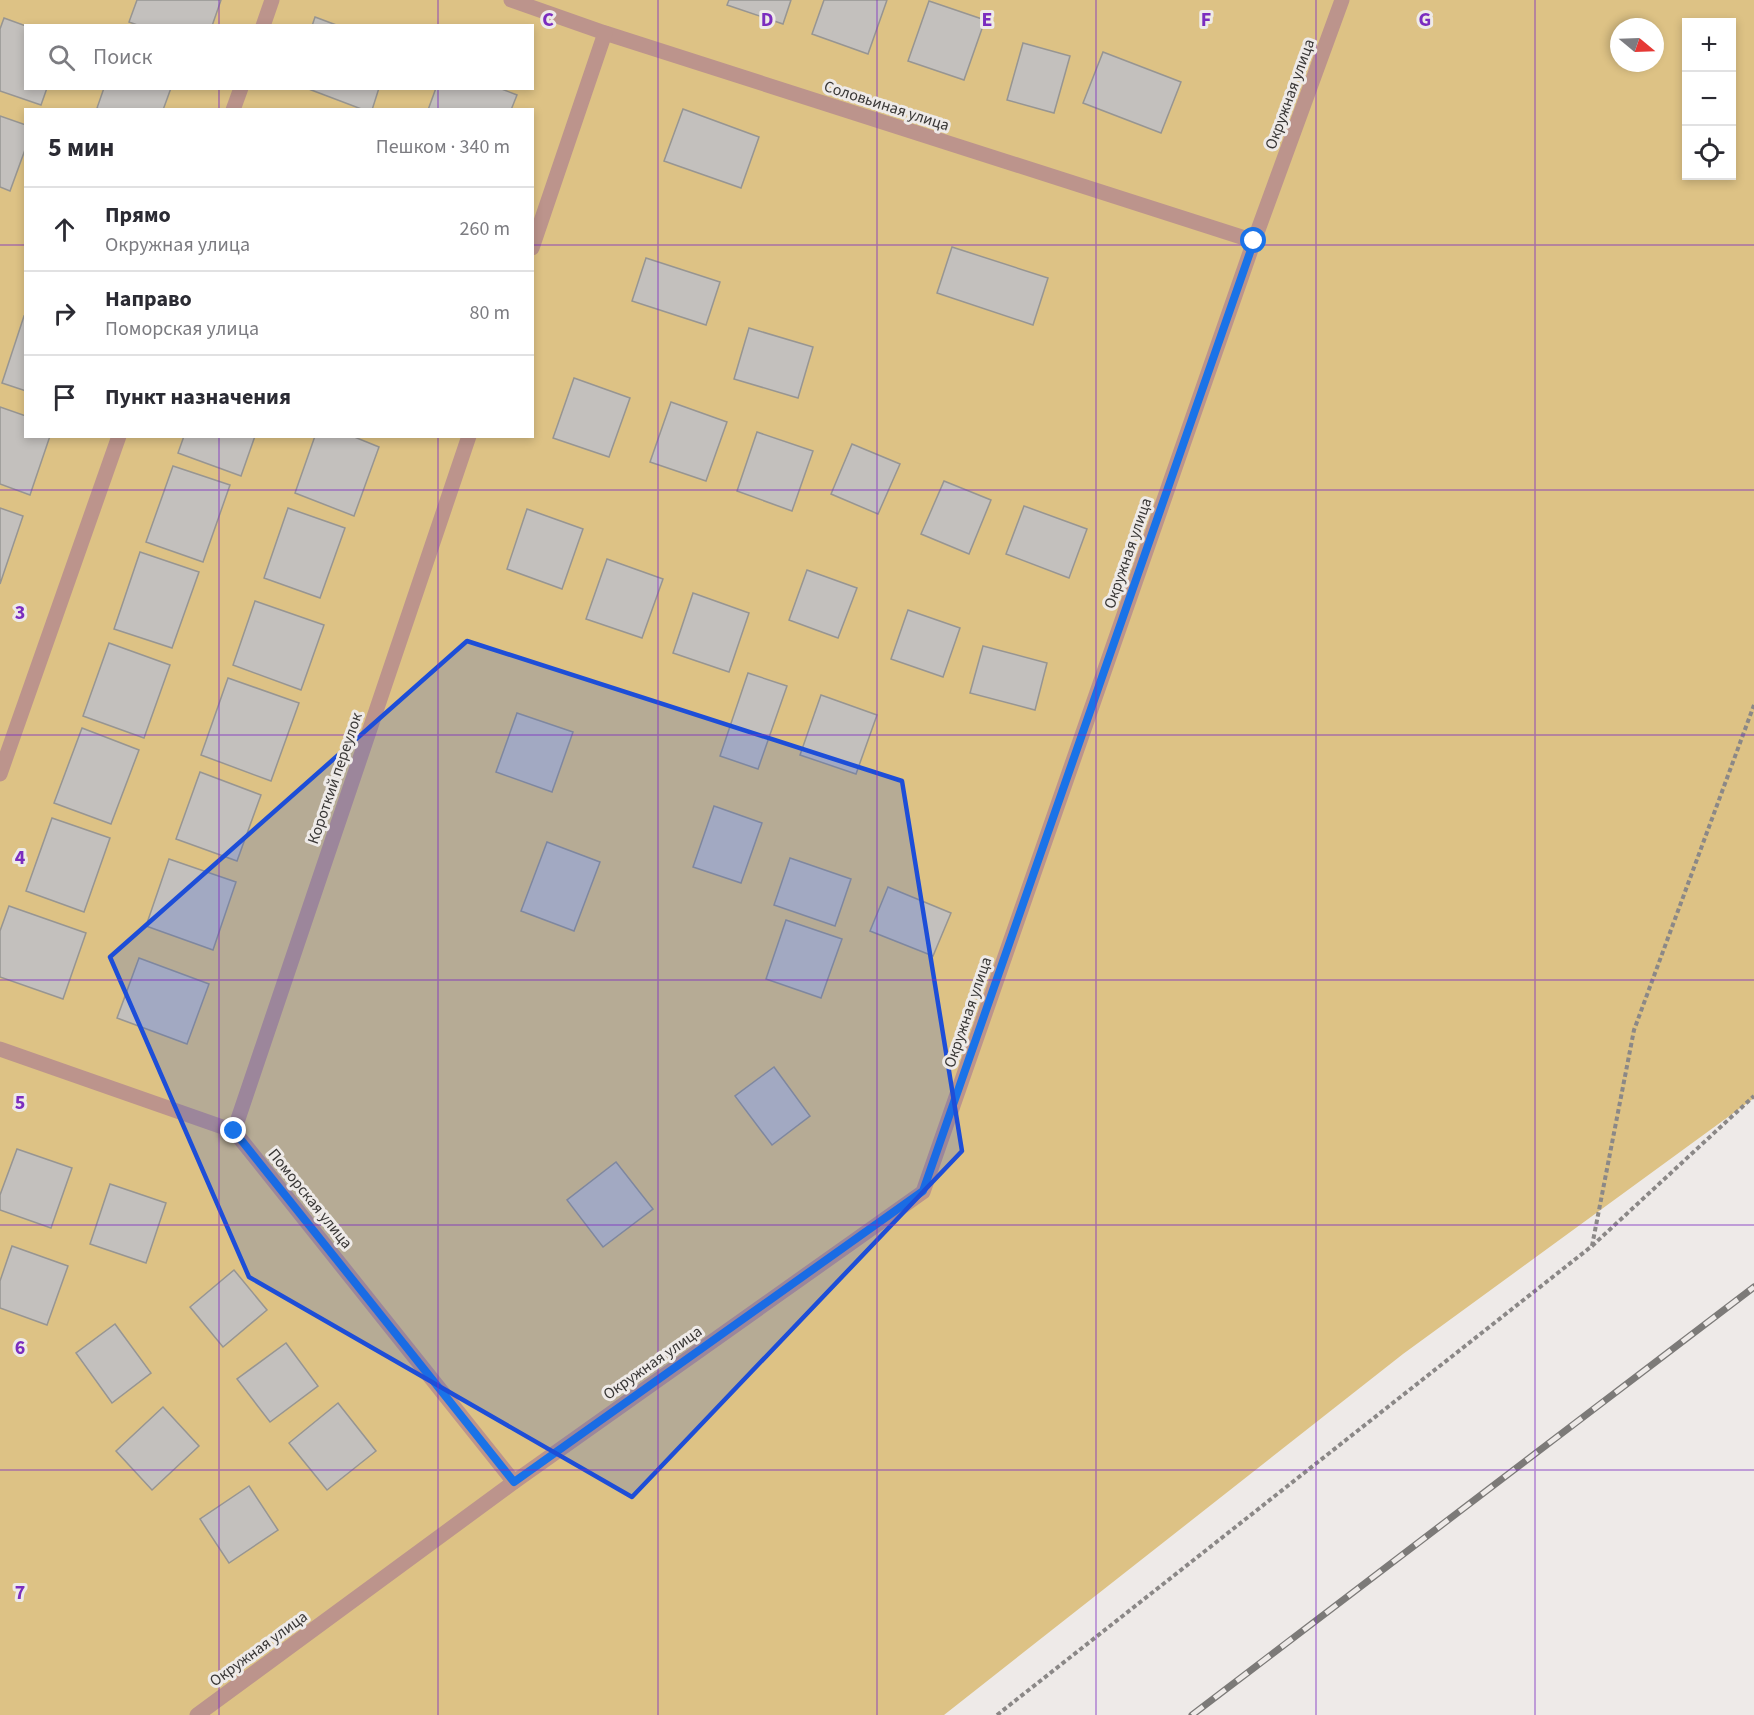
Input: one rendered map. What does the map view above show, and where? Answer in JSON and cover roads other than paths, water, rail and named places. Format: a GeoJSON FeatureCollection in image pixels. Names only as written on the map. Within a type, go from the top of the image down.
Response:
{"type":"FeatureCollection","features":[{"type":"Feature","properties":{"kind":"street"},"geometry":{"type":"LineString","coordinates":[[264,24],[272,0]]}},
{"type":"Feature","properties":{"kind":"street","name":"Соловьиная улица"},"geometry":{"type":"LineString","coordinates":[[511,0],[605,33],[1254,241]]}},
{"type":"Feature","properties":{"kind":"street","name":"Окружная улица"},"geometry":{"type":"LineString","coordinates":[[197,1715],[514,1482],[923,1191],[1254,241],[1342,0]]}},
{"type":"Feature","properties":{"kind":"street"},"geometry":{"type":"LineString","coordinates":[[534,242],[605,33]]}},
{"type":"Feature","properties":{"kind":"street"},"geometry":{"type":"LineString","coordinates":[[234,108],[240,90]]}},
{"type":"Feature","properties":{"kind":"street"},"geometry":{"type":"LineString","coordinates":[[0,774],[117,438]]}},
{"type":"Feature","properties":{"kind":"street","name":"Короткий переулок"},"geometry":{"type":"LineString","coordinates":[[234,1131],[468,438]]}},
{"type":"Feature","properties":{"kind":"street"},"geometry":{"type":"LineString","coordinates":[[0,1048],[234,1131]]}},
{"type":"Feature","properties":{"kind":"street","name":"Поморская улица"},"geometry":{"type":"LineString","coordinates":[[234,1131],[514,1482]]}},
{"type":"Feature","properties":{"kind":"railway"},"geometry":{"type":"LineString","coordinates":[[1192,1715],[1754,1287]]}}]}
